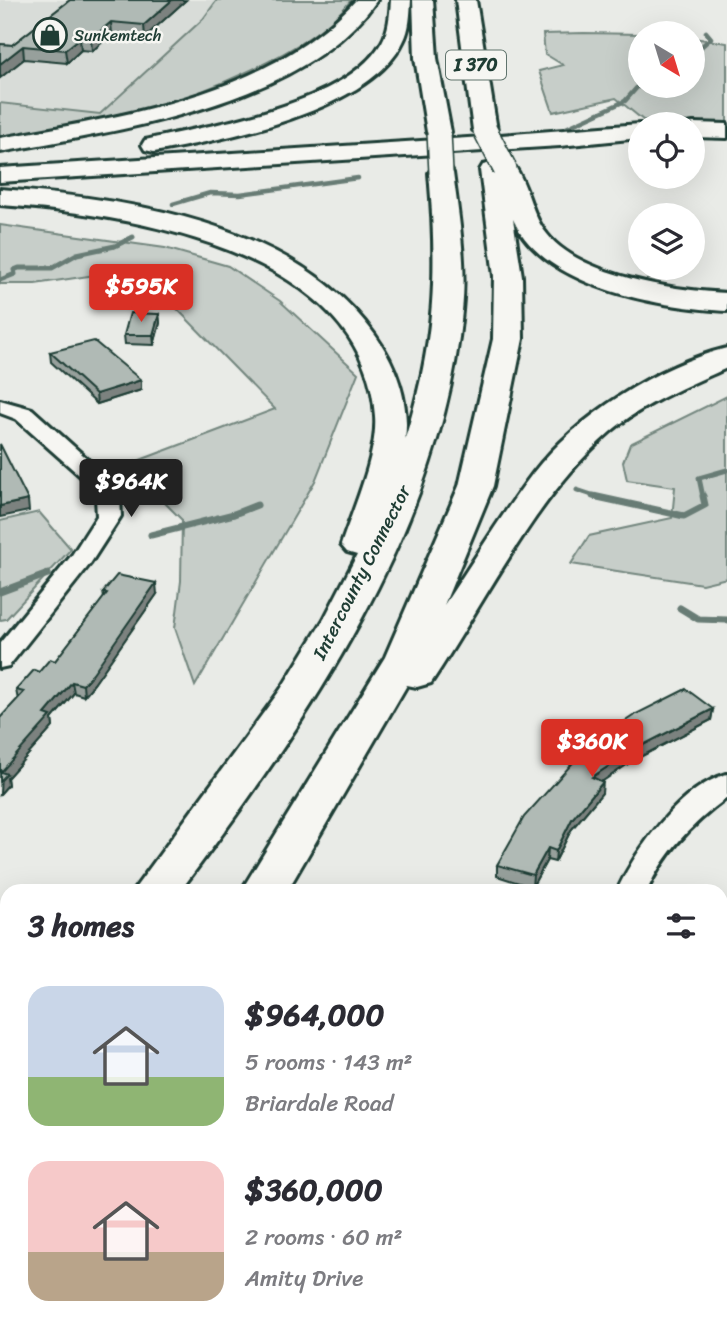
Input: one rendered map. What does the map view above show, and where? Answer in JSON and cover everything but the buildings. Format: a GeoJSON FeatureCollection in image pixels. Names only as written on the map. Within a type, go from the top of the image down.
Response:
{"type":"FeatureCollection","features":[{"type":"Feature","properties":{"kind":"highway"},"geometry":{"type":"LineString","coordinates":[[0,145],[89,129],[197,102],[265,75],[325,41],[360,12],[367,0]]}},
{"type":"Feature","properties":{"kind":"highway"},"geometry":{"type":"LineString","coordinates":[[0,167],[185,140],[264,120],[322,97],[366,72],[390,46],[399,25],[401,0]]}},
{"type":"Feature","properties":{"kind":"highway","name":"Intercounty Connector"},"geometry":{"type":"LineString","coordinates":[[160,884],[231,790],[333,636],[406,489],[436,385],[448,312],[450,264],[439,132],[426,58],[423,0]]}},
{"type":"Feature","properties":{"kind":"highway","name":"I 370"},"geometry":{"type":"LineString","coordinates":[[466,0],[485,130],[499,170]]}},
{"type":"Feature","properties":{"kind":"highway"},"geometry":{"type":"LineString","coordinates":[[705,130],[727,131]]}},
{"type":"Feature","properties":{"kind":"highway"},"geometry":{"type":"LineString","coordinates":[[0,175],[560,139],[628,132]]}},
{"type":"Feature","properties":{"kind":"highway"},"geometry":{"type":"LineString","coordinates":[[705,143],[727,143]]}},
{"type":"Feature","properties":{"kind":"highway"},"geometry":{"type":"LineString","coordinates":[[0,187],[628,146]]}},
{"type":"Feature","properties":{"kind":"highway"},"geometry":{"type":"LineString","coordinates":[[499,170],[538,241],[567,261],[633,287],[665,295],[727,302]]}},
{"type":"Feature","properties":{"kind":"highway"},"geometry":{"type":"LineString","coordinates":[[274,875],[404,657],[476,486],[508,339],[508,276],[499,170]]}},
{"type":"Feature","properties":{"kind":"highway"},"geometry":{"type":"LineString","coordinates":[[0,197],[33,198],[122,210],[181,225],[239,245],[296,273],[341,307],[365,335],[383,368],[391,418],[379,475],[333,636]]}},
{"type":"Feature","properties":{"kind":"highway"},"geometry":{"type":"LineString","coordinates":[[0,205],[48,206],[181,225]]}},
{"type":"Feature","properties":{"kind":"highway"},"geometry":{"type":"LineString","coordinates":[[274,875],[421,670],[546,478],[599,425],[627,405],[661,386],[727,357]]}},
{"type":"Feature","properties":{"kind":"street"},"geometry":{"type":"LineString","coordinates":[[0,406],[24,414],[94,477],[108,498],[109,516],[81,559],[0,660]]}},
{"type":"Feature","properties":{"kind":"street"},"geometry":{"type":"LineString","coordinates":[[636,884],[654,849],[691,810],[727,784]]}},
{"type":"Feature","properties":{"kind":"shaded area"},"geometry":{"type":"Polygon","coordinates":[[[0,0],[217,0],[203,19],[100,114],[0,103],[0,0]]]}},
{"type":"Feature","properties":{"kind":"shaded area"},"geometry":{"type":"Polygon","coordinates":[[[217,0],[351,0],[333,19],[281,54],[187,97],[99,123],[0,141],[0,103],[100,114],[203,19],[217,0]]]}},
{"type":"Feature","properties":{"kind":"shaded area"},"geometry":{"type":"Polygon","coordinates":[[[543,34],[628,34],[628,98],[705,98],[705,40],[727,43],[727,123],[705,122],[705,112],[633,112],[616,98],[553,112],[539,71],[563,65],[545,54],[543,34]]]}},
{"type":"Feature","properties":{"kind":"shaded area"},"geometry":{"type":"Polygon","coordinates":[[[0,225],[165,248],[228,266],[280,301],[358,373],[315,481],[195,686],[175,628],[181,581],[182,520],[127,465],[275,409],[146,277],[102,274],[35,284],[0,284],[0,225]]]}},
{"type":"Feature","properties":{"kind":"shaded area"},"geometry":{"type":"Polygon","coordinates":[[[727,396],[727,578],[702,584],[571,564],[589,536],[672,518],[675,487],[627,480],[623,462],[630,444],[727,396]]]}},
{"type":"Feature","properties":{"kind":"shaded area"},"geometry":{"type":"Polygon","coordinates":[[[39,512],[71,549],[6,619],[0,620],[0,521],[39,512]]]}},
{"type":"Feature","properties":{"kind":"waterway"},"geometry":{"type":"LineString","coordinates":[[705,43],[711,38],[706,32]]}},
{"type":"Feature","properties":{"kind":"waterway"},"geometry":{"type":"LineString","coordinates":[[566,128],[628,98]]}},
{"type":"Feature","properties":{"kind":"waterway"},"geometry":{"type":"LineString","coordinates":[[173,204],[210,193],[240,194],[358,178]]}},
{"type":"Feature","properties":{"kind":"waterway"},"geometry":{"type":"LineString","coordinates":[[0,280],[15,274],[14,270],[19,268],[52,268],[77,254],[115,246],[133,237]]}},
{"type":"Feature","properties":{"kind":"waterway"},"geometry":{"type":"LineString","coordinates":[[703,497],[699,478],[727,470]]}},
{"type":"Feature","properties":{"kind":"waterway"},"geometry":{"type":"LineString","coordinates":[[577,490],[598,497]]}},
{"type":"Feature","properties":{"kind":"waterway"},"geometry":{"type":"LineString","coordinates":[[593,496],[684,516],[705,505],[703,496]]}},
{"type":"Feature","properties":{"kind":"waterway"},"geometry":{"type":"LineString","coordinates":[[151,535],[234,514],[257,505]]}},
{"type":"Feature","properties":{"kind":"waterway"},"geometry":{"type":"LineString","coordinates":[[0,592],[48,574]]}},
{"type":"Feature","properties":{"kind":"waterway"},"geometry":{"type":"LineString","coordinates":[[680,608],[698,619],[727,620]]}},
{"type":"Feature","properties":{"kind":"place","name":"Sunkemtech"},"geometry":{"type":"Point","coordinates":[50,35]}}]}
